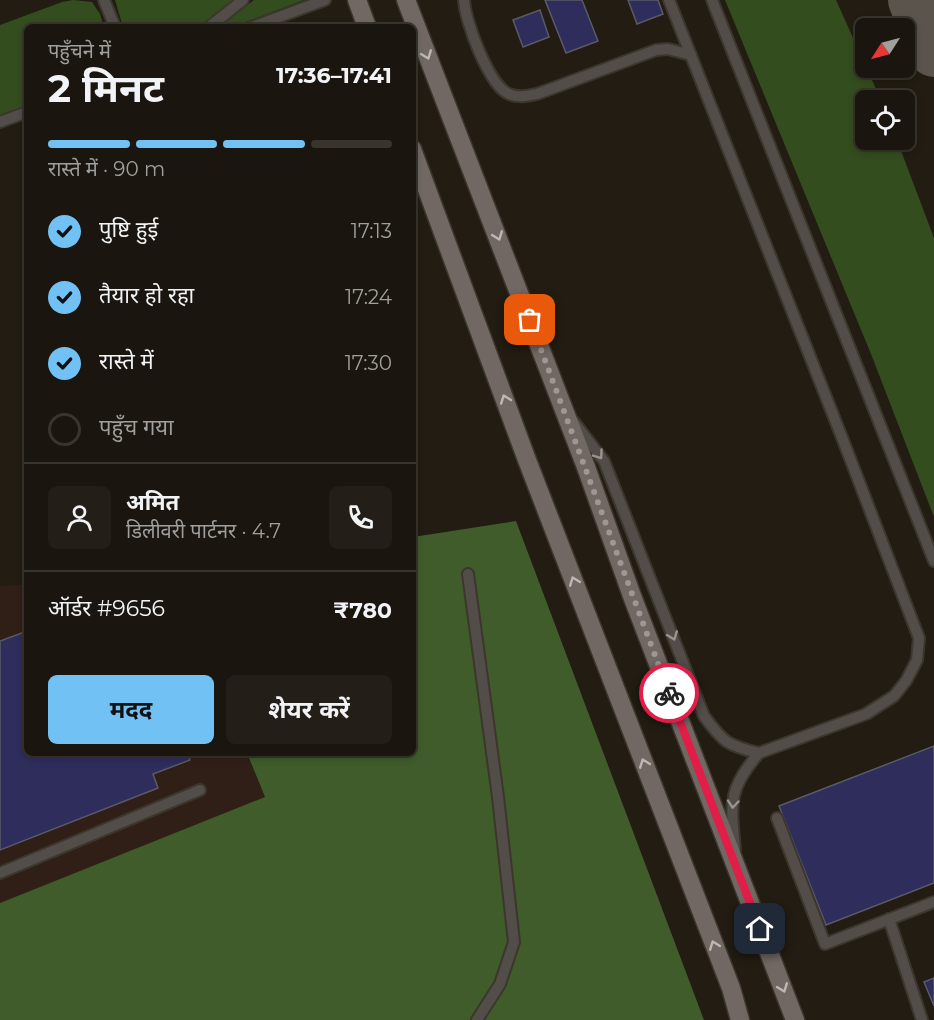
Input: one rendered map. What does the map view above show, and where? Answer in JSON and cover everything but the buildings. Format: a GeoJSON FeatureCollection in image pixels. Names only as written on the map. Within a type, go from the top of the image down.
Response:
{"type":"FeatureCollection","features":[{"type":"Feature","properties":{"kind":"main road"},"geometry":{"type":"LineString","coordinates":[[357,0],[366,24]]}},
{"type":"Feature","properties":{"kind":"main road"},"geometry":{"type":"LineString","coordinates":[[406,0],[415,24]]}},
{"type":"Feature","properties":{"kind":"main road"},"geometry":{"type":"LineString","coordinates":[[416,26],[564,409],[632,596],[795,1020]]}},
{"type":"Feature","properties":{"kind":"main road"},"geometry":{"type":"LineString","coordinates":[[416,160],[531,470],[730,988],[740,1020]]}},
{"type":"Feature","properties":{"kind":"lane"},"geometry":{"type":"LineString","coordinates":[[104,0],[114,24]]}},
{"type":"Feature","properties":{"kind":"lane"},"geometry":{"type":"LineString","coordinates":[[213,24],[243,0]]}},
{"type":"Feature","properties":{"kind":"lane"},"geometry":{"type":"LineString","coordinates":[[260,24],[325,0]]}},
{"type":"Feature","properties":{"kind":"lane"},"geometry":{"type":"LineString","coordinates":[[464,0],[468,20],[488,70],[502,90],[510,95],[523,97],[537,94],[656,50],[668,49],[691,55]]}},
{"type":"Feature","properties":{"kind":"lane"},"geometry":{"type":"LineString","coordinates":[[564,409],[604,461],[704,716],[721,739],[741,749],[759,753],[866,714],[894,696],[906,681],[917,660],[919,638],[669,0]]}},
{"type":"Feature","properties":{"kind":"lane"},"geometry":{"type":"LineString","coordinates":[[712,0],[934,561]]}},
{"type":"Feature","properties":{"kind":"lane"},"geometry":{"type":"LineString","coordinates":[[0,122],[24,113]]}},
{"type":"Feature","properties":{"kind":"lane"},"geometry":{"type":"LineString","coordinates":[[468,574],[498,797],[514,942],[500,984],[477,1020]]}},
{"type":"Feature","properties":{"kind":"lane"},"geometry":{"type":"LineString","coordinates":[[738,873],[732,797],[740,779],[759,753]]}},
{"type":"Feature","properties":{"kind":"lane"},"geometry":{"type":"LineString","coordinates":[[0,873],[200,790]]}},
{"type":"Feature","properties":{"kind":"lane"},"geometry":{"type":"LineString","coordinates":[[777,818],[825,944],[934,902]]}},
{"type":"Feature","properties":{"kind":"lane"},"geometry":{"type":"LineString","coordinates":[[889,919],[922,1020]]}},
{"type":"Feature","properties":{"kind":"shaded area"},"geometry":{"type":"Polygon","coordinates":[[[24,584],[24,756],[248,756],[265,797],[0,903],[0,586],[24,584]]]}},
{"type":"Feature","properties":{"kind":"green space"},"geometry":{"type":"Polygon","coordinates":[[[73,0],[92,2],[103,24],[24,24],[24,107],[0,117],[0,25],[73,0]]]}},
{"type":"Feature","properties":{"kind":"green space"},"geometry":{"type":"Polygon","coordinates":[[[115,0],[234,0],[203,24],[122,24],[115,0]]]}},
{"type":"Feature","properties":{"kind":"green space"},"geometry":{"type":"Polygon","coordinates":[[[254,0],[304,0],[241,24],[222,24],[254,0]]]}},
{"type":"Feature","properties":{"kind":"green space"},"geometry":{"type":"Polygon","coordinates":[[[725,0],[836,0],[855,42],[855,78],[871,78],[876,90],[855,90],[855,150],[901,150],[934,238],[934,517],[871,354],[725,0]]]}},
{"type":"Feature","properties":{"kind":"green space"},"geometry":{"type":"Polygon","coordinates":[[[516,521],[704,1020],[0,1020],[0,903],[265,797],[248,756],[416,756],[416,537],[516,521]]]}},
{"type":"Feature","properties":{"kind":"taxiway"},"geometry":{"type":"LineString","coordinates":[[914,0],[934,51]]}},
{"type":"Feature","properties":{"kind":"way so far"},"geometry":{"type":"LineString","coordinates":[[530,320],[669,693]]}},
{"type":"Feature","properties":{"kind":"route"},"geometry":{"type":"LineString","coordinates":[[669,693],[760,929]]}}]}
